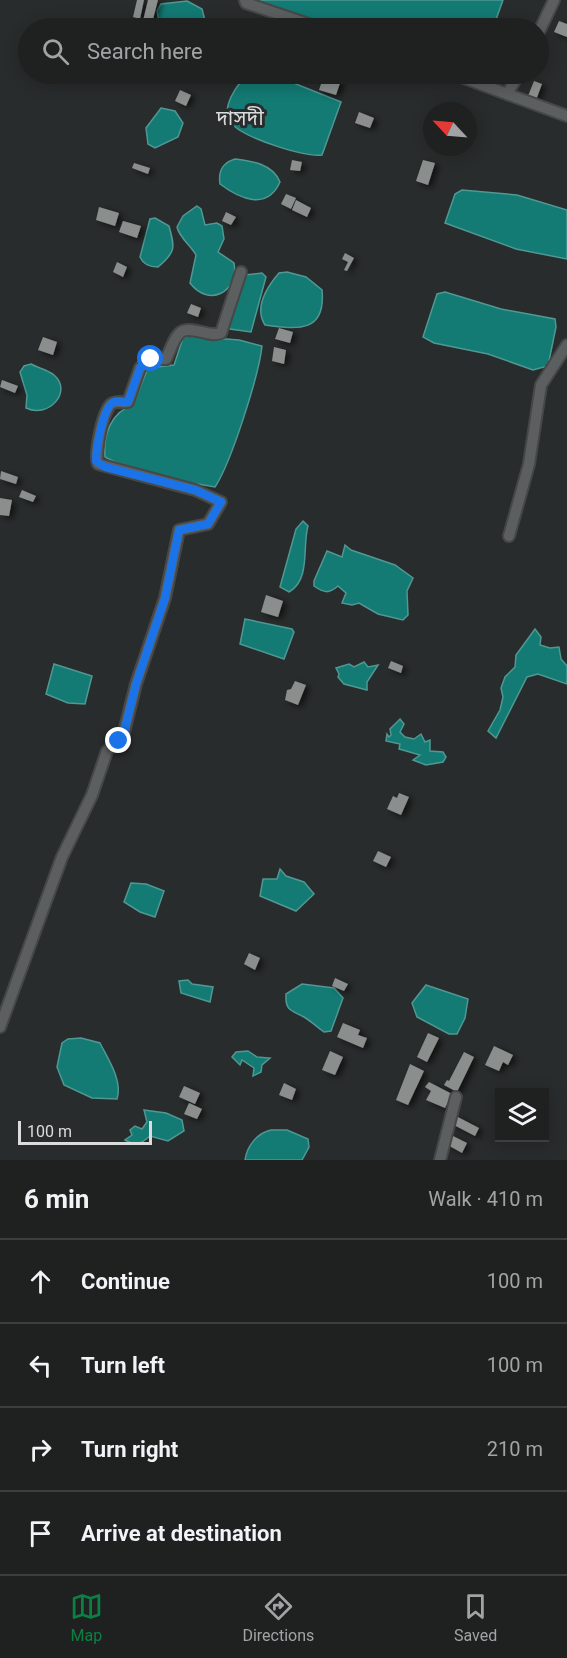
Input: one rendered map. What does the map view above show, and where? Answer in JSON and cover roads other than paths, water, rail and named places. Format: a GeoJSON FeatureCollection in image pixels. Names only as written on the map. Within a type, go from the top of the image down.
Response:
{"type":"FeatureCollection","features":[{"type":"Feature","properties":{"kind":"street"},"geometry":{"type":"LineString","coordinates":[[245,0],[246,3],[290,18]]}},
{"type":"Feature","properties":{"kind":"street"},"geometry":{"type":"LineString","coordinates":[[546,18],[554,0]]}},
{"type":"Feature","properties":{"kind":"street"},"geometry":{"type":"LineString","coordinates":[[480,84],[567,116]]}},
{"type":"Feature","properties":{"kind":"street"},"geometry":{"type":"LineString","coordinates":[[507,94],[513,84]]}},
{"type":"Feature","properties":{"kind":"street"},"geometry":{"type":"LineString","coordinates":[[0,1027],[62,857],[92,795],[107,751],[123,736],[136,684],[165,598],[179,530],[208,524],[221,502],[195,490],[98,464],[96,456],[101,429],[109,406],[114,402],[128,402],[140,368],[151,359],[166,358],[180,332],[185,330],[212,335],[220,333],[241,272]]}},
{"type":"Feature","properties":{"kind":"street"},"geometry":{"type":"LineString","coordinates":[[509,536],[529,464],[541,386],[567,345]]}},
{"type":"Feature","properties":{"kind":"street"},"geometry":{"type":"LineString","coordinates":[[440,1160],[456,1097]]}},
{"type":"Feature","properties":{"kind":"water"},"geometry":{"type":"Polygon","coordinates":[[[249,0],[503,0],[497,18],[298,18],[249,0]]]}},
{"type":"Feature","properties":{"kind":"water"},"geometry":{"type":"Polygon","coordinates":[[[187,1],[202,9],[204,18],[158,18],[157,11],[161,4],[187,1]]]}},
{"type":"Feature","properties":{"kind":"water"},"geometry":{"type":"Polygon","coordinates":[[[296,84],[341,102],[322,155],[302,153],[276,146],[241,131],[231,123],[227,112],[233,94],[239,85],[296,84]]]}},
{"type":"Feature","properties":{"kind":"water"},"geometry":{"type":"Polygon","coordinates":[[[161,108],[175,111],[183,123],[178,137],[155,148],[148,144],[146,128],[161,108]]]}},
{"type":"Feature","properties":{"kind":"water"},"geometry":{"type":"Polygon","coordinates":[[[235,159],[255,162],[272,171],[280,182],[275,191],[268,197],[253,200],[244,198],[220,184],[222,168],[235,159]]]}},
{"type":"Feature","properties":{"kind":"water"},"geometry":{"type":"Polygon","coordinates":[[[462,190],[517,195],[567,210],[567,259],[516,249],[445,223],[455,194],[462,190]]]}},
{"type":"Feature","properties":{"kind":"water"},"geometry":{"type":"Polygon","coordinates":[[[197,206],[201,209],[205,225],[217,223],[222,226],[224,239],[218,252],[234,263],[232,282],[227,289],[214,295],[198,291],[190,283],[196,255],[177,227],[183,216],[197,206]]]}},
{"type":"Feature","properties":{"kind":"water"},"geometry":{"type":"Polygon","coordinates":[[[155,218],[169,226],[173,245],[171,253],[158,267],[147,265],[140,257],[150,219],[155,218]]]}},
{"type":"Feature","properties":{"kind":"water"},"geometry":{"type":"Polygon","coordinates":[[[287,272],[306,277],[322,290],[320,314],[315,321],[299,327],[265,325],[261,312],[263,298],[279,273],[287,272]]]}},
{"type":"Feature","properties":{"kind":"water"},"geometry":{"type":"Polygon","coordinates":[[[262,273],[266,277],[251,332],[230,329],[228,323],[245,275],[262,273]]]}},
{"type":"Feature","properties":{"kind":"water"},"geometry":{"type":"Polygon","coordinates":[[[445,292],[501,309],[555,319],[556,327],[548,366],[533,370],[488,354],[434,343],[423,337],[437,294],[445,292]]]}},
{"type":"Feature","properties":{"kind":"water"},"geometry":{"type":"Polygon","coordinates":[[[187,336],[239,340],[262,346],[256,377],[243,418],[229,459],[215,487],[180,481],[105,457],[105,441],[110,425],[119,413],[133,405],[148,368],[174,365],[183,338],[187,336]]]}},
{"type":"Feature","properties":{"kind":"water"},"geometry":{"type":"Polygon","coordinates":[[[31,364],[52,373],[59,381],[61,388],[56,402],[43,410],[26,408],[27,395],[20,372],[24,366],[31,364]]]}},
{"type":"Feature","properties":{"kind":"water"},"geometry":{"type":"Polygon","coordinates":[[[303,521],[308,526],[305,562],[296,587],[289,592],[280,587],[296,529],[303,521]]]}},
{"type":"Feature","properties":{"kind":"water"},"geometry":{"type":"Polygon","coordinates":[[[345,545],[351,550],[395,565],[413,578],[407,591],[408,615],[403,620],[378,614],[359,603],[352,605],[342,603],[346,593],[338,586],[326,592],[314,586],[327,551],[342,557],[345,545]]]}},
{"type":"Feature","properties":{"kind":"water"},"geometry":{"type":"Polygon","coordinates":[[[245,619],[292,629],[294,632],[284,659],[240,644],[245,619]]]}},
{"type":"Feature","properties":{"kind":"water"},"geometry":{"type":"Polygon","coordinates":[[[535,629],[541,637],[540,645],[550,648],[559,647],[561,659],[567,666],[567,684],[538,674],[527,677],[496,738],[488,731],[500,710],[503,697],[501,688],[505,677],[515,667],[516,655],[535,629]]]}},
{"type":"Feature","properties":{"kind":"water"},"geometry":{"type":"Polygon","coordinates":[[[364,662],[368,667],[378,665],[367,682],[367,690],[344,684],[338,677],[336,668],[349,664],[354,667],[364,662]]]}},
{"type":"Feature","properties":{"kind":"water"},"geometry":{"type":"Polygon","coordinates":[[[54,664],[92,676],[85,704],[68,703],[46,694],[54,664]]]}},
{"type":"Feature","properties":{"kind":"water"},"geometry":{"type":"Polygon","coordinates":[[[400,719],[404,724],[400,732],[405,737],[414,739],[421,734],[425,742],[430,740],[430,751],[443,752],[446,757],[443,762],[426,765],[413,760],[420,755],[399,749],[400,744],[386,741],[387,734],[389,737],[391,735],[390,729],[400,719]]]}},
{"type":"Feature","properties":{"kind":"water"},"geometry":{"type":"Polygon","coordinates":[[[280,869],[286,876],[304,882],[314,894],[296,911],[260,896],[263,879],[277,879],[280,869]]]}},
{"type":"Feature","properties":{"kind":"water"},"geometry":{"type":"Polygon","coordinates":[[[131,883],[146,884],[164,891],[155,917],[140,912],[124,902],[131,883]]]}},
{"type":"Feature","properties":{"kind":"water"},"geometry":{"type":"Polygon","coordinates":[[[188,980],[192,984],[213,987],[210,1002],[181,993],[179,981],[188,980]]]}},
{"type":"Feature","properties":{"kind":"water"},"geometry":{"type":"Polygon","coordinates":[[[302,984],[334,988],[343,998],[331,1031],[324,1032],[288,1007],[286,994],[302,984]]]}},
{"type":"Feature","properties":{"kind":"water"},"geometry":{"type":"Polygon","coordinates":[[[426,985],[468,999],[465,1018],[457,1034],[449,1034],[417,1017],[412,1003],[426,985]]]}},
{"type":"Feature","properties":{"kind":"water"},"geometry":{"type":"Polygon","coordinates":[[[81,1038],[100,1043],[116,1078],[117,1099],[92,1098],[64,1085],[57,1067],[62,1043],[68,1039],[81,1038]]]}},
{"type":"Feature","properties":{"kind":"water"},"geometry":{"type":"Polygon","coordinates":[[[248,1051],[257,1057],[270,1058],[262,1065],[261,1072],[253,1076],[254,1068],[242,1060],[240,1065],[232,1057],[236,1052],[248,1051]]]}},
{"type":"Feature","properties":{"kind":"water"},"geometry":{"type":"Polygon","coordinates":[[[144,1110],[166,1113],[182,1120],[184,1131],[168,1141],[150,1136],[138,1143],[125,1140],[132,1135],[130,1130],[135,1126],[142,1129],[147,1122],[144,1110]]]}},
{"type":"Feature","properties":{"kind":"water"},"geometry":{"type":"Polygon","coordinates":[[[271,1130],[287,1130],[308,1139],[309,1147],[302,1160],[245,1160],[254,1141],[261,1134],[271,1130]]]}},
{"type":"Feature","properties":{"kind":"district","name":"দাসদী"},"geometry":{"type":"Point","coordinates":[240,118]}}]}
